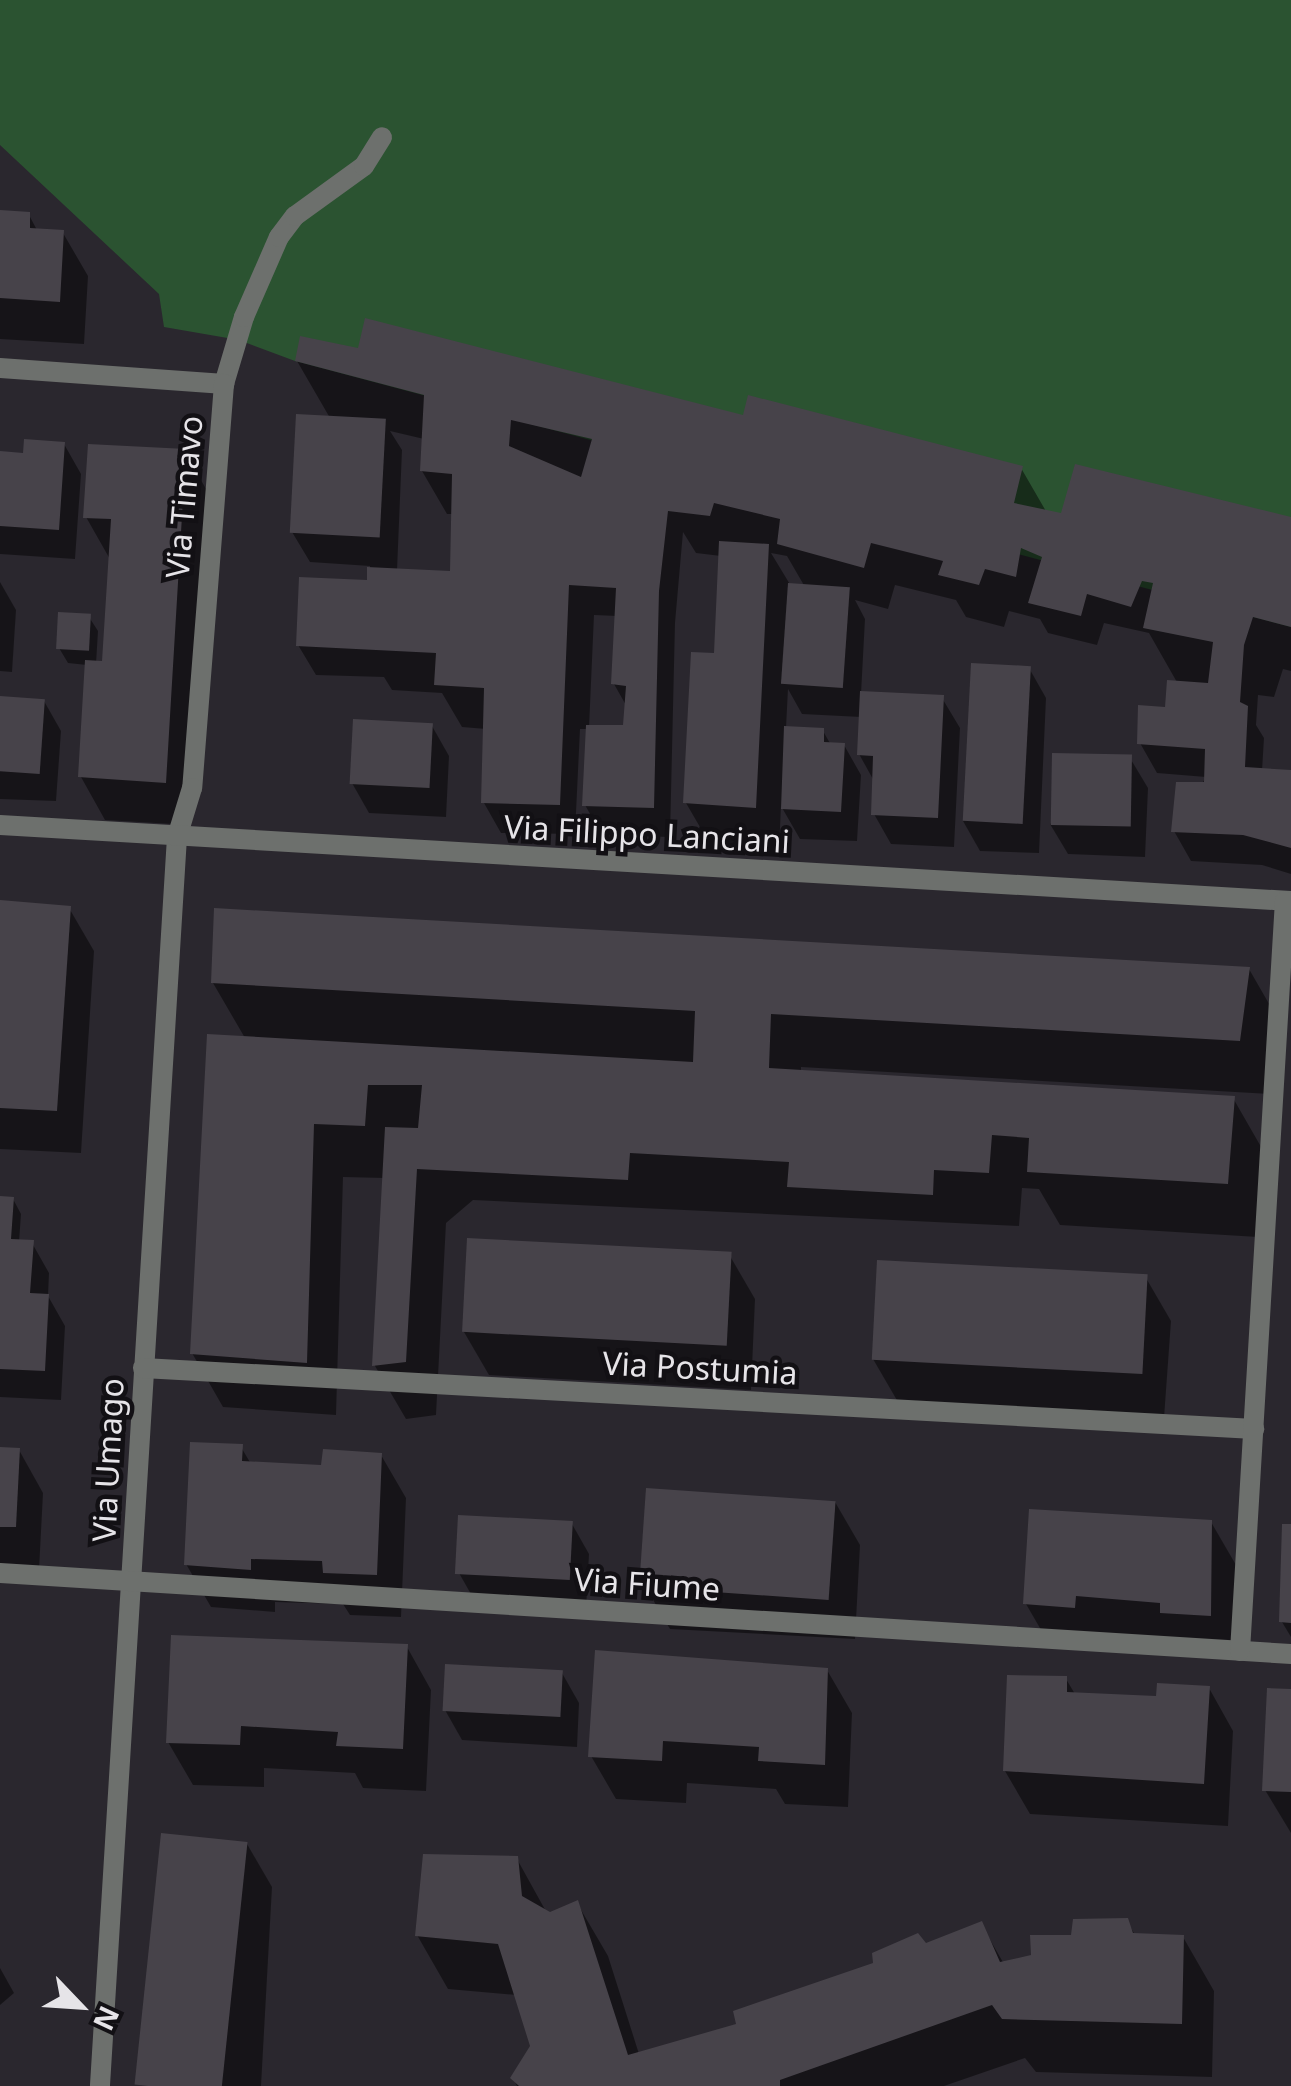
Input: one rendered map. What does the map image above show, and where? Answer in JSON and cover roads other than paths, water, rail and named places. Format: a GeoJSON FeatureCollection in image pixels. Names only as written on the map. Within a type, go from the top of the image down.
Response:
{"type":"FeatureCollection","features":[{"type":"Feature","properties":{"kind":"street"},"geometry":{"type":"LineString","coordinates":[[224,384],[244,317],[278,236],[295,216],[364,166],[382,137]]}},
{"type":"Feature","properties":{"kind":"street","name":"Via Timavo"},"geometry":{"type":"LineString","coordinates":[[0,368],[224,384],[192,788],[177,837]]}},
{"type":"Feature","properties":{"kind":"street","name":"Via Filippo Lanciani"},"geometry":{"type":"LineString","coordinates":[[0,825],[1288,901]]}},
{"type":"Feature","properties":{"kind":"street","name":"Via Umago"},"geometry":{"type":"LineString","coordinates":[[100,2086],[177,837]]}},
{"type":"Feature","properties":{"kind":"street"},"geometry":{"type":"LineString","coordinates":[[1240,1651],[1288,901]]}},
{"type":"Feature","properties":{"kind":"street","name":"Via Postumia"},"geometry":{"type":"LineString","coordinates":[[143,1368],[1254,1428]]}},
{"type":"Feature","properties":{"kind":"street","name":"Via Fiume"},"geometry":{"type":"LineString","coordinates":[[0,1573],[1291,1654]]}}]}
